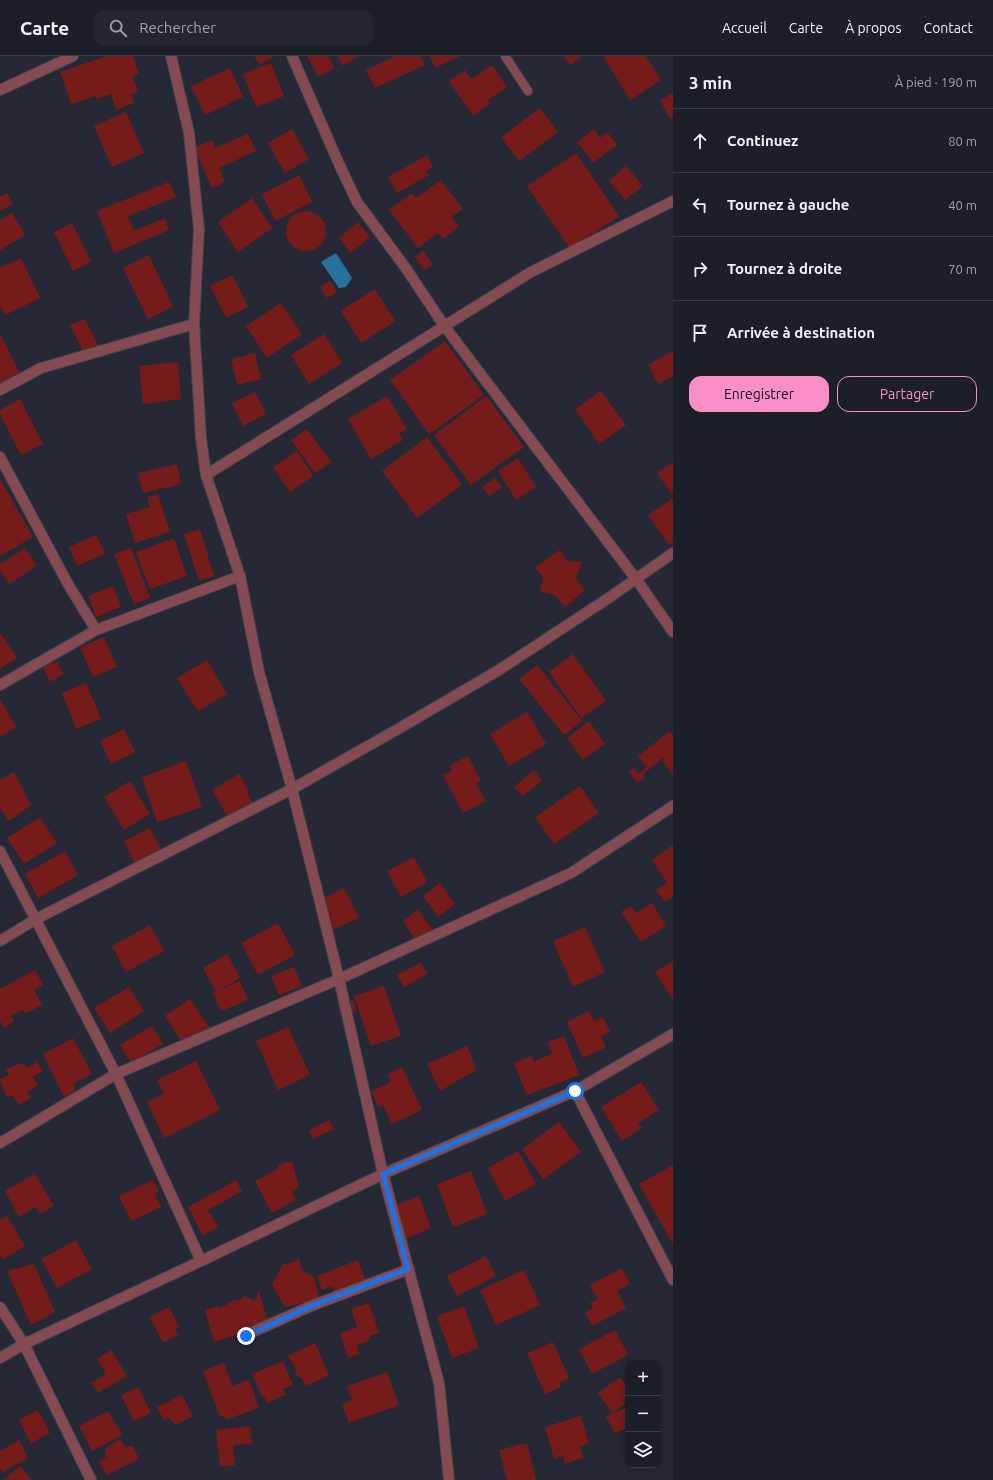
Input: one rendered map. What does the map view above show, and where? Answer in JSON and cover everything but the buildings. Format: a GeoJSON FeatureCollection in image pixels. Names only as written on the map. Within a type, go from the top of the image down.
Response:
{"type":"FeatureCollection","features":[{"type":"Feature","properties":{"kind":"street"},"geometry":{"type":"LineString","coordinates":[[0,90],[73,56]]}},
{"type":"Feature","properties":{"kind":"street"},"geometry":{"type":"LineString","coordinates":[[171,56],[189,133],[199,229],[194,324],[201,438],[206,475],[240,576],[259,672],[292,789],[339,979],[383,1174],[440,1383],[449,1480]]}},
{"type":"Feature","properties":{"kind":"street"},"geometry":{"type":"LineString","coordinates":[[292,56],[357,202],[405,267],[445,326],[636,579],[673,632]]}},
{"type":"Feature","properties":{"kind":"street"},"geometry":{"type":"LineString","coordinates":[[206,475],[531,272],[673,201]]}},
{"type":"Feature","properties":{"kind":"street"},"geometry":{"type":"LineString","coordinates":[[0,390],[41,368],[194,324]]}},
{"type":"Feature","properties":{"kind":"street"},"geometry":{"type":"LineString","coordinates":[[0,457],[68,584],[96,630]]}},
{"type":"Feature","properties":{"kind":"street"},"geometry":{"type":"LineString","coordinates":[[0,941],[36,919],[292,789],[499,670],[673,553]]}},
{"type":"Feature","properties":{"kind":"street"},"geometry":{"type":"LineString","coordinates":[[0,685],[96,630],[240,576]]}},
{"type":"Feature","properties":{"kind":"street"},"geometry":{"type":"LineString","coordinates":[[0,1143],[116,1074],[339,979],[570,873],[673,806]]}},
{"type":"Feature","properties":{"kind":"street"},"geometry":{"type":"LineString","coordinates":[[0,852],[116,1074],[201,1261]]}},
{"type":"Feature","properties":{"kind":"street"},"geometry":{"type":"LineString","coordinates":[[0,1358],[24,1344],[383,1174],[575,1091],[673,1034]]}},
{"type":"Feature","properties":{"kind":"street"},"geometry":{"type":"LineString","coordinates":[[575,1091],[673,1280]]}},
{"type":"Feature","properties":{"kind":"street"},"geometry":{"type":"LineString","coordinates":[[246,1336],[311,1306],[408,1269]]}},
{"type":"Feature","properties":{"kind":"street"},"geometry":{"type":"LineString","coordinates":[[0,1307],[24,1344],[91,1480]]}},
{"type":"Feature","properties":{"kind":"lane"},"geometry":{"type":"LineString","coordinates":[[505,56],[528,91]]}},
{"type":"Feature","properties":{"kind":"water"},"geometry":{"type":"Polygon","coordinates":[[[336,253],[352,278],[346,287],[339,288],[321,262],[336,253]]]}},
{"type":"Feature","properties":{"kind":"route"},"geometry":{"type":"LineString","coordinates":[[246,1336],[311,1306],[408,1269],[383,1174],[575,1091]]}}]}
